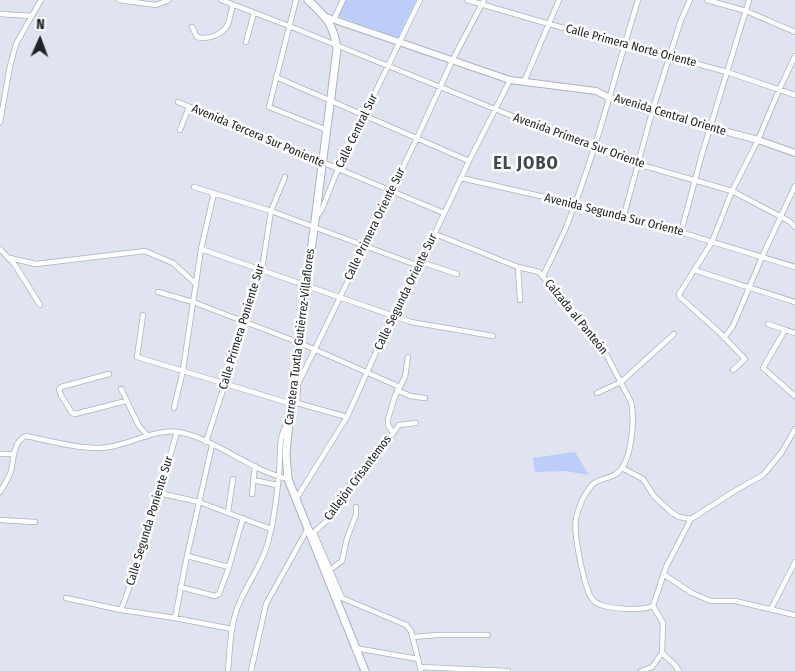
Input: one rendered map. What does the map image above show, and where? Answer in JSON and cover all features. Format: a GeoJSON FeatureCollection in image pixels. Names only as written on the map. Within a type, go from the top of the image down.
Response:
{"type":"FeatureCollection","features":[{"type":"Feature","properties":{"kind":"main road","name":"Carretera Tuxtla Gutiérrez-Villaflores"},"geometry":{"type":"LineString","coordinates":[[308,0],[326,17],[335,34],[336,45],[300,343],[295,403],[289,422],[286,454],[288,479],[365,671]]}},
{"type":"Feature","properties":{"kind":"street"},"geometry":{"type":"LineString","coordinates":[[0,122],[16,44],[41,0]]}},
{"type":"Feature","properties":{"kind":"street"},"geometry":{"type":"LineString","coordinates":[[119,0],[156,5],[169,0]]}},
{"type":"Feature","properties":{"kind":"street","name":"Avenida Primera Sur Oriente"},"geometry":{"type":"LineString","coordinates":[[221,0],[594,149],[638,164],[732,191],[781,216],[795,227]]}},
{"type":"Feature","properties":{"kind":"street"},"geometry":{"type":"LineString","coordinates":[[296,0],[269,107],[327,130]]}},
{"type":"Feature","properties":{"kind":"street"},"geometry":{"type":"LineString","coordinates":[[334,19],[343,0]]}},
{"type":"Feature","properties":{"kind":"street","name":"Calle Central Sur"},"geometry":{"type":"LineString","coordinates":[[315,219],[326,200],[338,169],[420,0]]}},
{"type":"Feature","properties":{"kind":"street","name":"Calle Primera Norte Oriente"},"geometry":{"type":"LineString","coordinates":[[467,0],[483,2],[549,24],[727,72],[795,95]]}},
{"type":"Feature","properties":{"kind":"street"},"geometry":{"type":"LineString","coordinates":[[524,82],[559,0]]}},
{"type":"Feature","properties":{"kind":"street"},"geometry":{"type":"LineString","coordinates":[[543,276],[575,205],[610,98],[638,0]]}},
{"type":"Feature","properties":{"kind":"street"},"geometry":{"type":"LineString","coordinates":[[624,215],[652,112],[681,20],[690,0]]}},
{"type":"Feature","properties":{"kind":"street"},"geometry":{"type":"LineString","coordinates":[[706,0],[746,11],[795,32]]}},
{"type":"Feature","properties":{"kind":"street"},"geometry":{"type":"LineString","coordinates":[[680,232],[749,0]]}},
{"type":"Feature","properties":{"kind":"street","name":"Calle Primera Oriente Sur"},"geometry":{"type":"LineString","coordinates":[[296,384],[365,246],[452,61],[483,2]]}},
{"type":"Feature","properties":{"kind":"street"},"geometry":{"type":"LineString","coordinates":[[192,27],[196,37],[202,38],[216,35],[228,25],[231,3]]}},
{"type":"Feature","properties":{"kind":"street"},"geometry":{"type":"LineString","coordinates":[[246,42],[254,13]]}},
{"type":"Feature","properties":{"kind":"street"},"geometry":{"type":"LineString","coordinates":[[0,14],[32,16]]}},
{"type":"Feature","properties":{"kind":"street","name":"Avenida Central Oriente"},"geometry":{"type":"LineString","coordinates":[[326,17],[510,80],[596,91],[610,98],[652,112],[758,140],[795,153]]}},
{"type":"Feature","properties":{"kind":"street"},"geometry":{"type":"LineString","coordinates":[[733,370],[745,359],[679,296],[712,242],[732,191],[758,140],[795,56]]}},
{"type":"Feature","properties":{"kind":"street"},"geometry":{"type":"LineString","coordinates":[[276,77],[469,161]]}},
{"type":"Feature","properties":{"kind":"street","name":"Calle Segunda Oriente Sur"},"geometry":{"type":"LineString","coordinates":[[295,500],[347,417],[393,314],[406,294],[510,80]]}},
{"type":"Feature","properties":{"kind":"street","name":"Avenida Tercera Sur Poniente"},"geometry":{"type":"LineString","coordinates":[[178,102],[444,213]]}},
{"type":"Feature","properties":{"kind":"street"},"geometry":{"type":"LineString","coordinates":[[180,130],[189,107]]}},
{"type":"Feature","properties":{"kind":"street","name":"Calle Primera Poniente Sur"},"geometry":{"type":"LineString","coordinates":[[206,442],[262,268],[271,211],[286,177]]}},
{"type":"Feature","properties":{"kind":"street","name":"Avenida Segunda Sur Oriente"},"geometry":{"type":"LineString","coordinates":[[461,178],[624,215],[795,267]]}},
{"type":"Feature","properties":{"kind":"street"},"geometry":{"type":"LineString","coordinates":[[724,338],[733,326],[795,186]]}},
{"type":"Feature","properties":{"kind":"street"},"geometry":{"type":"LineString","coordinates":[[194,187],[271,211],[365,246],[457,274]]}},
{"type":"Feature","properties":{"kind":"street"},"geometry":{"type":"LineString","coordinates":[[174,408],[183,370],[201,249],[214,193]]}},
{"type":"Feature","properties":{"kind":"street"},"geometry":{"type":"LineString","coordinates":[[318,196],[326,200]]}},
{"type":"Feature","properties":{"kind":"street","name":"Calzada al Panteón"},"geometry":{"type":"LineString","coordinates":[[435,234],[518,267],[539,272],[607,356],[632,408],[631,440],[622,468]]}},
{"type":"Feature","properties":{"kind":"street"},"geometry":{"type":"LineString","coordinates":[[0,249],[10,258],[40,305]]}},
{"type":"Feature","properties":{"kind":"street"},"geometry":{"type":"LineString","coordinates":[[201,249],[262,268],[412,322],[493,336]]}},
{"type":"Feature","properties":{"kind":"street"},"geometry":{"type":"LineString","coordinates":[[10,258],[36,264],[145,251],[173,264],[196,284]]}},
{"type":"Feature","properties":{"kind":"street"},"geometry":{"type":"LineString","coordinates":[[518,267],[520,300]]}},
{"type":"Feature","properties":{"kind":"street"},"geometry":{"type":"LineString","coordinates":[[694,270],[795,302]]}},
{"type":"Feature","properties":{"kind":"street"},"geometry":{"type":"LineString","coordinates":[[158,292],[193,302],[300,343],[367,371],[410,396],[425,398]]}},
{"type":"Feature","properties":{"kind":"street"},"geometry":{"type":"LineString","coordinates":[[143,315],[138,356],[225,383],[347,417]]}},
{"type":"Feature","properties":{"kind":"street"},"geometry":{"type":"LineString","coordinates":[[768,324],[795,333]]}},
{"type":"Feature","properties":{"kind":"street"},"geometry":{"type":"LineString","coordinates":[[785,330],[763,368],[795,396]]}},
{"type":"Feature","properties":{"kind":"street"},"geometry":{"type":"LineString","coordinates":[[596,392],[621,382],[674,334]]}},
{"type":"Feature","properties":{"kind":"street","name":"Callejón Crisantemos"},"geometry":{"type":"LineString","coordinates":[[251,671],[266,604],[310,533],[331,517],[352,482],[376,458],[393,433],[388,425],[388,419],[405,377],[408,357]]}},
{"type":"Feature","properties":{"kind":"street"},"geometry":{"type":"LineString","coordinates":[[109,374],[61,387],[59,389],[60,395],[72,413],[75,414],[126,401]]}},
{"type":"Feature","properties":{"kind":"street"},"geometry":{"type":"LineString","coordinates":[[121,389],[139,426],[148,436]]}},
{"type":"Feature","properties":{"kind":"street"},"geometry":{"type":"LineString","coordinates":[[228,671],[233,619],[238,604],[266,550],[279,477],[282,439],[284,428],[289,422]]}},
{"type":"Feature","properties":{"kind":"street"},"geometry":{"type":"LineString","coordinates":[[393,433],[399,425],[416,423]]}},
{"type":"Feature","properties":{"kind":"street"},"geometry":{"type":"LineString","coordinates":[[641,671],[652,667],[662,653],[663,623],[653,606],[663,574],[691,519],[764,475],[782,452],[795,430]]}},
{"type":"Feature","properties":{"kind":"street"},"geometry":{"type":"LineString","coordinates":[[0,492],[10,472],[17,444],[26,436],[88,448],[110,447],[148,436],[177,432],[206,442],[279,477],[288,479]]}},
{"type":"Feature","properties":{"kind":"street","name":"Calle Segunda Poniente Sur"},"geometry":{"type":"LineString","coordinates":[[121,610],[140,558],[177,432]]}},
{"type":"Feature","properties":{"kind":"street"},"geometry":{"type":"LineString","coordinates":[[175,618],[198,502],[212,445]]}},
{"type":"Feature","properties":{"kind":"street"},"geometry":{"type":"LineString","coordinates":[[0,454],[14,454]]}},
{"type":"Feature","properties":{"kind":"street"},"geometry":{"type":"LineString","coordinates":[[252,494],[255,466]]}},
{"type":"Feature","properties":{"kind":"street"},"geometry":{"type":"LineString","coordinates":[[653,606],[636,609],[608,607],[601,605],[590,597],[576,538],[576,519],[584,496],[594,483],[617,474],[622,468],[644,479],[654,496],[671,512],[679,517],[691,519]]}},
{"type":"Feature","properties":{"kind":"street"},"geometry":{"type":"LineString","coordinates":[[228,512],[233,479]]}},
{"type":"Feature","properties":{"kind":"street"},"geometry":{"type":"LineString","coordinates":[[253,480],[277,485]]}},
{"type":"Feature","properties":{"kind":"street"},"geometry":{"type":"LineString","coordinates":[[159,493],[198,502],[271,529]]}},
{"type":"Feature","properties":{"kind":"street"},"geometry":{"type":"LineString","coordinates":[[330,569],[342,561],[346,538],[356,515],[356,507]]}},
{"type":"Feature","properties":{"kind":"street"},"geometry":{"type":"LineString","coordinates":[[180,587],[214,596],[219,594],[230,567],[243,518]]}},
{"type":"Feature","properties":{"kind":"street"},"geometry":{"type":"LineString","coordinates":[[0,520],[35,522]]}},
{"type":"Feature","properties":{"kind":"street"},"geometry":{"type":"LineString","coordinates":[[310,533],[330,569],[342,598],[339,607]]}},
{"type":"Feature","properties":{"kind":"street"},"geometry":{"type":"LineString","coordinates":[[187,556],[230,567]]}},
{"type":"Feature","properties":{"kind":"street"},"geometry":{"type":"LineString","coordinates":[[771,609],[795,562]]}},
{"type":"Feature","properties":{"kind":"street"},"geometry":{"type":"LineString","coordinates":[[663,574],[692,593],[711,601],[735,601],[795,615]]}},
{"type":"Feature","properties":{"kind":"street"},"geometry":{"type":"LineString","coordinates":[[66,598],[121,610],[232,629]]}},
{"type":"Feature","properties":{"kind":"street"},"geometry":{"type":"LineString","coordinates":[[342,598],[402,622],[411,631],[420,669],[508,671]]}},
{"type":"Feature","properties":{"kind":"street"},"geometry":{"type":"LineString","coordinates":[[412,637],[488,635]]}},
{"type":"Feature","properties":{"kind":"street"},"geometry":{"type":"LineString","coordinates":[[355,648],[418,659]]}},
{"type":"Feature","properties":{"kind":"street"},"geometry":{"type":"LineString","coordinates":[[662,653],[674,663],[679,671]]}},
{"type":"Feature","properties":{"kind":"shaded area"},"geometry":{"type":"Polygon","coordinates":[[[346,0],[416,0],[398,38],[338,16],[346,0]]]}},
{"type":"Feature","properties":{"kind":"shaded area"},"geometry":{"type":"Polygon","coordinates":[[[575,452],[589,475],[565,471],[535,472],[533,458],[575,452]]]}},
{"type":"Feature","properties":{"kind":"district","name":"EL JOBO"},"geometry":{"type":"Point","coordinates":[526,164]}}]}
